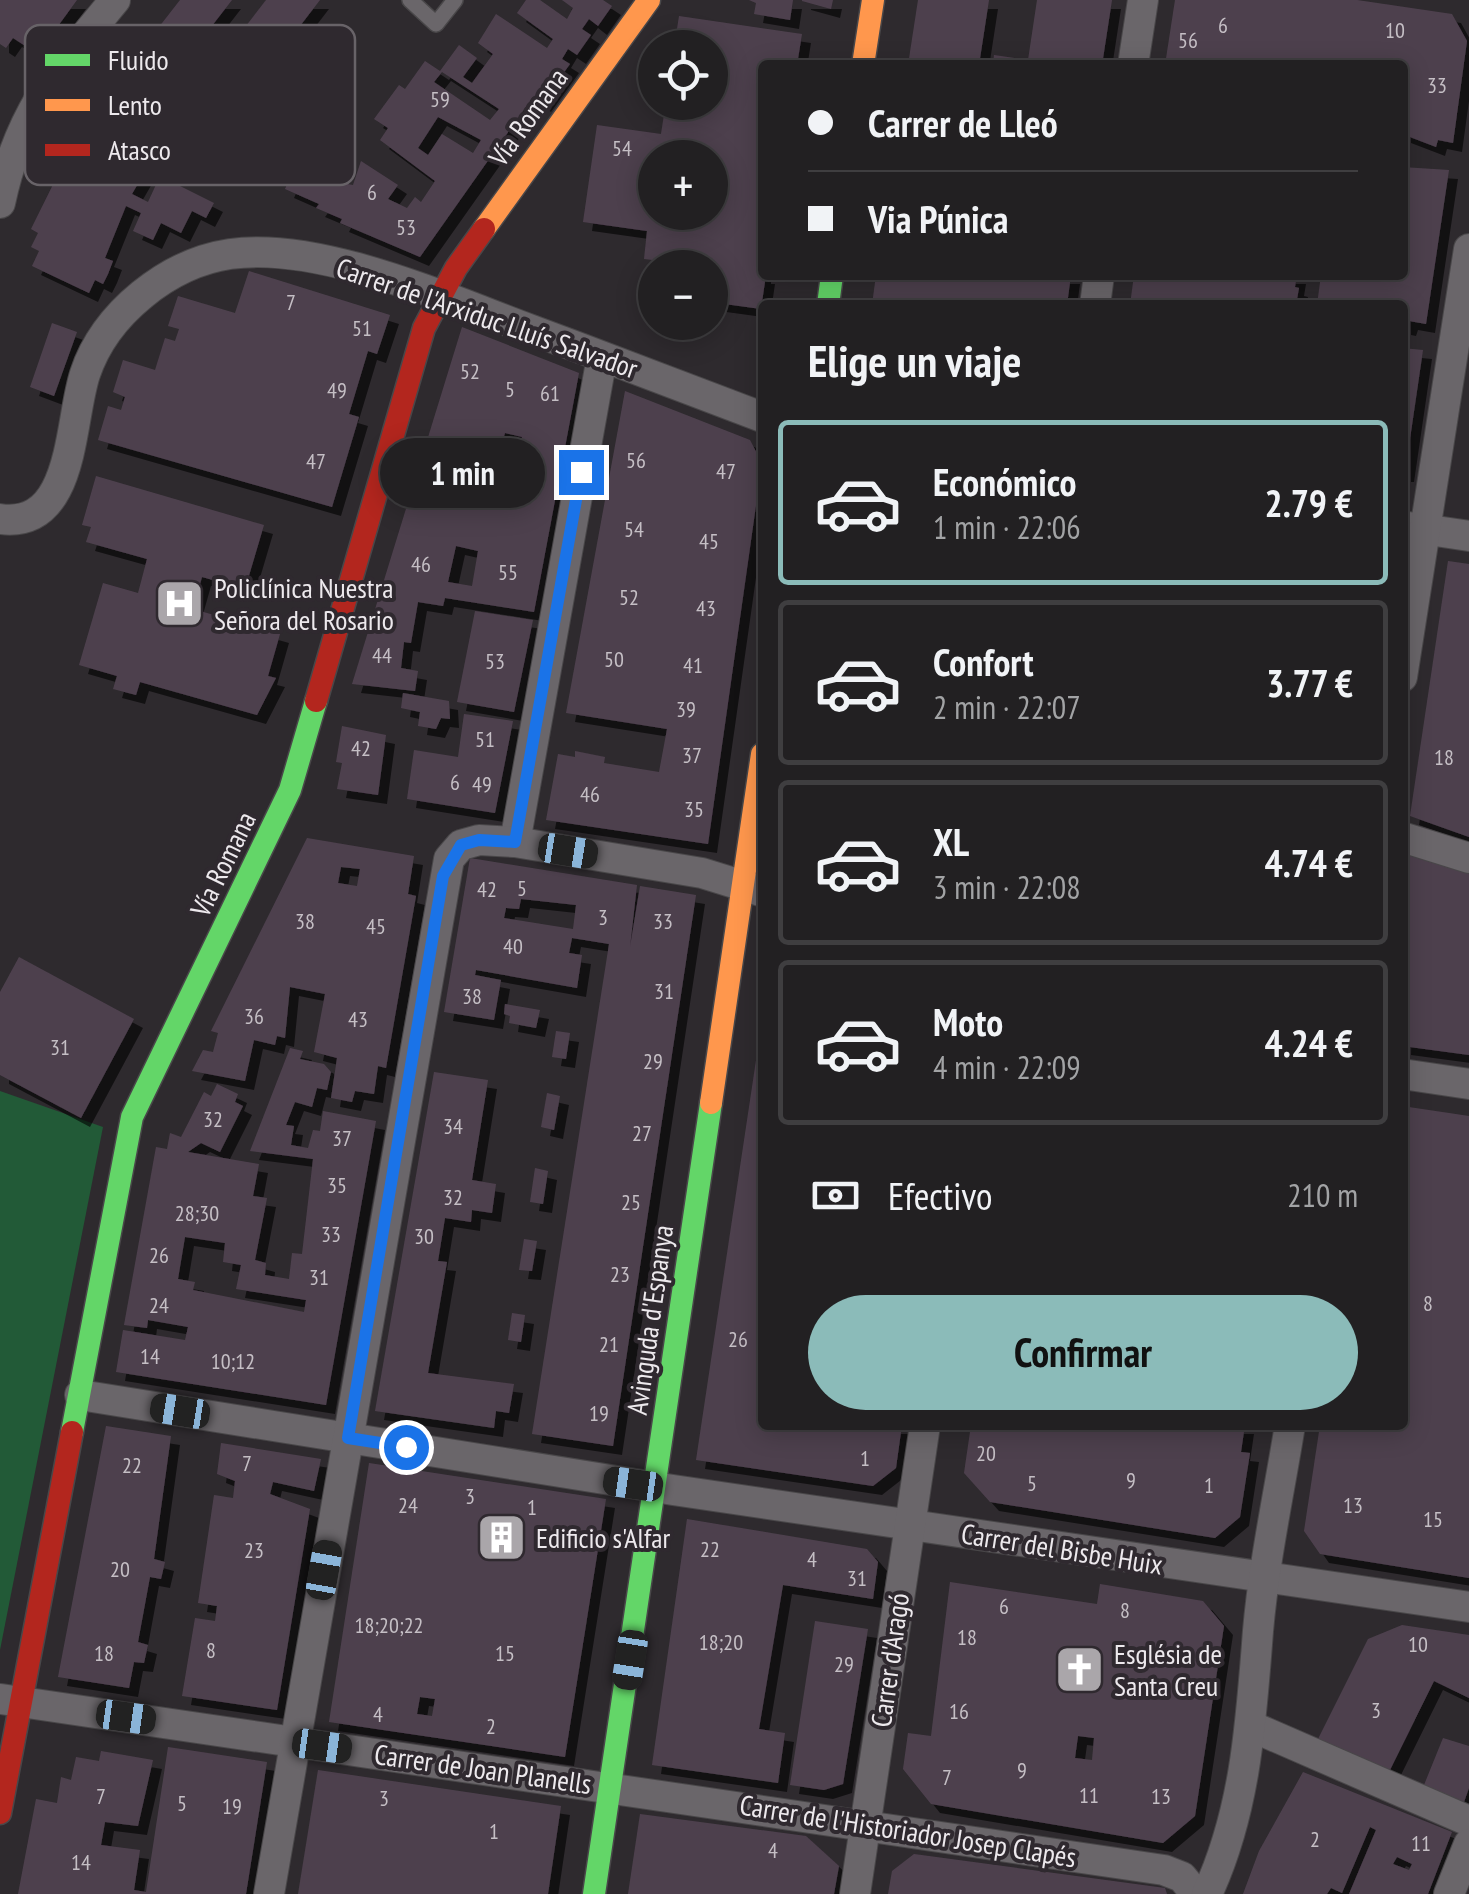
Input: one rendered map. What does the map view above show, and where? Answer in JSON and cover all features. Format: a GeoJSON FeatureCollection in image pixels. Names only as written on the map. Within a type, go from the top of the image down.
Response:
{"type":"FeatureCollection","features":[{"type":"Feature","properties":{"kind":"street"},"geometry":{"type":"LineString","coordinates":[[95,25],[115,0]]}},
{"type":"Feature","properties":{"kind":"street","name":"Vía Romana"},"geometry":{"type":"LineString","coordinates":[[0,1813],[11,1701],[80,1395],[132,1118],[290,790],[424,328],[440,296],[649,0]]}},
{"type":"Feature","properties":{"kind":"street"},"geometry":{"type":"LineString","coordinates":[[864,60],[873,0]]}},
{"type":"Feature","properties":{"kind":"street"},"geometry":{"type":"LineString","coordinates":[[1133,60],[1143,0]]}},
{"type":"Feature","properties":{"kind":"street"},"geometry":{"type":"LineString","coordinates":[[0,203],[6,172],[25,128]]}},
{"type":"Feature","properties":{"kind":"street"},"geometry":{"type":"LineString","coordinates":[[1408,596],[1413,528],[1469,248]]}},
{"type":"Feature","properties":{"kind":"street","name":"Carrer de l'Arxiduc Lluís Salvador"},"geometry":{"type":"LineString","coordinates":[[0,520],[16,522],[50,502],[62,478],[86,371],[107,334],[131,304],[193,263],[276,250],[440,296],[758,416]]}},
{"type":"Feature","properties":{"kind":"street"},"geometry":{"type":"LineString","coordinates":[[515,842],[602,357]]}},
{"type":"Feature","properties":{"kind":"street"},"geometry":{"type":"LineString","coordinates":[[1413,528],[1469,536]]}},
{"type":"Feature","properties":{"kind":"street","name":"Avinguda d'Espanya"},"geometry":{"type":"LineString","coordinates":[[594,1894],[753,889],[758,814]]}},
{"type":"Feature","properties":{"kind":"street"},"geometry":{"type":"LineString","coordinates":[[1408,839],[1469,858]]}},
{"type":"Feature","properties":{"kind":"street"},"geometry":{"type":"LineString","coordinates":[[269,1894],[443,876],[461,845],[479,840],[515,842],[692,871],[753,889]]}},
{"type":"Feature","properties":{"kind":"street"},"geometry":{"type":"LineString","coordinates":[[1408,1075],[1469,1084]]}},
{"type":"Feature","properties":{"kind":"street","name":"Carrer del Bisbe Huix"},"geometry":{"type":"LineString","coordinates":[[80,1395],[656,1488],[1469,1607]]}},
{"type":"Feature","properties":{"kind":"street","name":"Carrer d'Aragó"},"geometry":{"type":"LineString","coordinates":[[856,1894],[924,1430]]}},
{"type":"Feature","properties":{"kind":"street"},"geometry":{"type":"LineString","coordinates":[[1207,1894],[1228,1837],[1253,1728],[1266,1580],[1289,1430]]}},
{"type":"Feature","properties":{"kind":"street","name":"Carrer de Joan Planells"},"geometry":{"type":"LineString","coordinates":[[11,1701],[610,1788]]}},
{"type":"Feature","properties":{"kind":"street"},"geometry":{"type":"LineString","coordinates":[[1253,1728],[1469,1821]]}},
{"type":"Feature","properties":{"kind":"street","name":"Carrer de l'Historiador Josep Clapés"},"geometry":{"type":"LineString","coordinates":[[610,1788],[1164,1870],[1182,1878],[1196,1894]]}},
{"type":"Feature","properties":{"kind":"street"},"geometry":{"type":"LineString","coordinates":[[1449,1894],[1469,1844]]}},
{"type":"Feature","properties":{"kind":"lane"},"geometry":{"type":"LineString","coordinates":[[410,0],[436,24],[456,0]]}},
{"type":"Feature","properties":{"kind":"green space"},"geometry":{"type":"Polygon","coordinates":[[[0,1091],[103,1127],[0,1650],[0,1091]]]}},
{"type":"Feature","properties":{"kind":"building"},"geometry":{"type":"Polygon","coordinates":[[[0,0],[77,0],[59,25],[25,25],[25,46],[13,38],[6,48],[0,44],[0,0]]]}},
{"type":"Feature","properties":{"kind":"building"},"geometry":{"type":"Polygon","coordinates":[[[180,0],[232,0],[213,25],[161,25],[180,0]]]}},
{"type":"Feature","properties":{"kind":"building"},"geometry":{"type":"Polygon","coordinates":[[[266,0],[320,0],[301,25],[247,25],[266,0]]]}},
{"type":"Feature","properties":{"kind":"building"},"geometry":{"type":"Polygon","coordinates":[[[526,0],[540,0],[567,19],[573,8],[562,0],[603,0],[612,6],[598,26],[589,19],[582,29],[591,35],[577,55],[568,49],[562,59],[570,64],[542,103],[533,97],[420,257],[340,223],[342,219],[316,208],[319,204],[285,189],[287,185],[355,185],[361,161],[398,185],[388,199],[407,208],[415,197],[421,202],[435,181],[380,140],[388,128],[374,119],[399,85],[405,89],[425,61],[440,71],[459,45],[477,58],[463,77],[472,83],[493,54],[478,43],[496,14],[547,48],[553,39],[517,13],[526,0]],[[442,72],[434,82],[490,120],[499,109],[442,72]],[[438,117],[418,148],[428,155],[442,134],[473,153],[481,140],[438,117]]]}},
{"type":"Feature","properties":{"kind":"building"},"geometry":{"type":"Polygon","coordinates":[[[749,0],[793,0],[790,20],[754,14],[756,3],[749,0]]]}},
{"type":"Feature","properties":{"kind":"building"},"geometry":{"type":"Polygon","coordinates":[[[802,0],[833,0],[831,9],[802,0]]]}},
{"type":"Feature","properties":{"kind":"building"},"geometry":{"type":"Polygon","coordinates":[[[918,0],[989,0],[980,60],[909,60],[918,0]]]}},
{"type":"Feature","properties":{"kind":"building"},"geometry":{"type":"Polygon","coordinates":[[[1037,0],[1112,0],[1103,60],[1028,60],[1037,0]]]}},
{"type":"Feature","properties":{"kind":"building"},"geometry":{"type":"Polygon","coordinates":[[[1175,0],[1357,0],[1452,14],[1467,41],[1453,143],[1438,140],[1436,147],[1408,136],[1408,60],[1166,60],[1175,0]]]}},
{"type":"Feature","properties":{"kind":"building"},"geometry":{"type":"Polygon","coordinates":[[[679,16],[802,34],[798,60],[758,60],[758,280],[765,280],[758,309],[728,304],[728,250],[645,250],[647,231],[640,230],[728,230],[728,140],[638,140],[638,230],[583,222],[597,125],[661,134],[663,120],[728,120],[728,30],[677,30],[679,16]]]}},
{"type":"Feature","properties":{"kind":"building"},"geometry":{"type":"Polygon","coordinates":[[[994,55],[1028,60],[994,60],[994,55]]]}},
{"type":"Feature","properties":{"kind":"building"},"geometry":{"type":"Polygon","coordinates":[[[1408,167],[1449,170],[1426,324],[1408,324],[1408,300],[1318,300],[1320,280],[1408,280],[1408,167]]]}},
{"type":"Feature","properties":{"kind":"building"},"geometry":{"type":"Polygon","coordinates":[[[53,185],[137,185],[132,194],[148,202],[156,185],[178,185],[214,203],[206,218],[192,211],[181,233],[161,223],[153,240],[133,231],[141,213],[126,206],[105,258],[113,261],[108,274],[103,284],[95,280],[89,293],[32,266],[39,251],[31,247],[38,233],[31,229],[53,185]]]}},
{"type":"Feature","properties":{"kind":"building"},"geometry":{"type":"Polygon","coordinates":[[[249,271],[390,315],[377,354],[368,351],[349,414],[359,417],[332,507],[98,440],[108,406],[121,410],[125,397],[113,392],[123,360],[155,370],[165,338],[175,341],[179,329],[168,326],[178,296],[235,313],[249,271]]]}},
{"type":"Feature","properties":{"kind":"building"},"geometry":{"type":"Polygon","coordinates":[[[875,280],[1070,280],[1068,300],[873,300],[875,280]]]}},
{"type":"Feature","properties":{"kind":"building"},"geometry":{"type":"Polygon","coordinates":[[[1133,280],[1296,280],[1295,287],[1299,288],[1297,300],[1131,300],[1133,280]]]}},
{"type":"Feature","properties":{"kind":"building"},"geometry":{"type":"Polygon","coordinates":[[[52,323],[77,332],[54,396],[30,387],[52,323]]]}},
{"type":"Feature","properties":{"kind":"building"},"geometry":{"type":"Polygon","coordinates":[[[462,327],[579,373],[534,612],[445,598],[443,606],[418,602],[411,643],[404,642],[401,668],[418,671],[415,691],[352,684],[462,327]],[[505,433],[495,467],[515,471],[522,437],[505,433]],[[456,546],[448,582],[472,586],[478,551],[456,546]]]}},
{"type":"Feature","properties":{"kind":"building"},"geometry":{"type":"Polygon","coordinates":[[[1408,349],[1423,350],[1408,452],[1408,349]]]}},
{"type":"Feature","properties":{"kind":"building"},"geometry":{"type":"Polygon","coordinates":[[[625,391],[750,440],[758,455],[758,491],[708,844],[546,820],[558,754],[575,757],[575,751],[605,757],[604,763],[659,772],[667,729],[566,713],[625,391]]]}},
{"type":"Feature","properties":{"kind":"building"},"geometry":{"type":"Polygon","coordinates":[[[96,476],[264,525],[245,589],[202,577],[193,609],[280,634],[268,676],[276,678],[257,715],[140,682],[136,695],[113,689],[117,676],[79,665],[103,583],[138,593],[147,559],[86,542],[91,527],[82,525],[96,476]]]}},
{"type":"Feature","properties":{"kind":"building"},"geometry":{"type":"Polygon","coordinates":[[[1448,561],[1469,564],[1469,837],[1410,816],[1448,561]]]}},
{"type":"Feature","properties":{"kind":"building"},"geometry":{"type":"Polygon","coordinates":[[[475,611],[533,620],[514,712],[457,702],[475,611]]]}},
{"type":"Feature","properties":{"kind":"building"},"geometry":{"type":"Polygon","coordinates":[[[403,693],[449,701],[450,719],[441,718],[436,729],[418,726],[420,712],[401,708],[403,693]]]}},
{"type":"Feature","properties":{"kind":"building"},"geometry":{"type":"Polygon","coordinates":[[[464,714],[513,721],[495,813],[407,799],[414,750],[458,757],[464,714]]]}},
{"type":"Feature","properties":{"kind":"building"},"geometry":{"type":"Polygon","coordinates":[[[342,726],[386,735],[378,795],[337,789],[342,763],[336,762],[342,726]]]}},
{"type":"Feature","properties":{"kind":"building"},"geometry":{"type":"Polygon","coordinates":[[[307,838],[414,856],[408,894],[416,896],[386,1068],[378,1066],[374,1094],[355,1091],[352,1102],[331,1098],[337,1058],[314,1052],[325,994],[290,987],[285,1038],[277,1036],[275,1045],[254,1040],[245,1081],[192,1071],[203,1050],[213,1052],[218,1033],[211,1031],[307,838]],[[341,867],[338,883],[357,886],[360,869],[341,867]]]}},
{"type":"Feature","properties":{"kind":"building"},"geometry":{"type":"Polygon","coordinates":[[[1408,849],[1469,872],[1469,1055],[1408,1047],[1408,849]]]}},
{"type":"Feature","properties":{"kind":"building"},"geometry":{"type":"Polygon","coordinates":[[[470,858],[637,885],[630,947],[640,886],[696,895],[613,1446],[532,1434],[609,944],[572,938],[569,953],[582,955],[577,988],[476,970],[475,975],[501,980],[494,1020],[444,1012],[470,858]],[[521,899],[519,909],[506,908],[504,918],[573,929],[576,905],[521,899]]]}},
{"type":"Feature","properties":{"kind":"building"},"geometry":{"type":"Polygon","coordinates":[[[19,957],[134,1019],[81,1118],[0,1075],[0,992],[19,957]]]}},
{"type":"Feature","properties":{"kind":"building"},"geometry":{"type":"Polygon","coordinates":[[[505,1004],[540,1010],[536,1028],[509,1023],[510,1016],[504,1014],[505,1004]]]}},
{"type":"Feature","properties":{"kind":"building"},"geometry":{"type":"Polygon","coordinates":[[[556,1031],[570,1033],[566,1059],[552,1057],[556,1031]]]}},
{"type":"Feature","properties":{"kind":"building"},"geometry":{"type":"Polygon","coordinates":[[[758,1047],[758,1430],[901,1430],[896,1468],[873,1486],[696,1460],[758,1047]]]}},
{"type":"Feature","properties":{"kind":"building"},"geometry":{"type":"Polygon","coordinates":[[[290,1048],[303,1051],[300,1059],[324,1064],[331,1072],[327,1090],[317,1088],[312,1107],[295,1102],[286,1125],[294,1126],[291,1145],[308,1148],[313,1130],[320,1131],[323,1111],[376,1121],[326,1405],[116,1372],[123,1330],[185,1340],[188,1327],[148,1320],[147,1328],[124,1325],[156,1147],[167,1149],[170,1133],[181,1137],[204,1092],[211,1096],[217,1084],[238,1094],[235,1102],[243,1106],[220,1152],[201,1143],[188,1152],[259,1164],[253,1196],[267,1198],[255,1260],[266,1263],[265,1275],[289,1279],[292,1253],[302,1254],[313,1159],[250,1151],[290,1048]],[[185,1237],[178,1279],[195,1282],[193,1290],[304,1312],[306,1300],[236,1289],[241,1265],[223,1262],[225,1243],[185,1237]]]}},
{"type":"Feature","properties":{"kind":"building"},"geometry":{"type":"Polygon","coordinates":[[[434,1072],[488,1080],[472,1180],[496,1184],[492,1213],[472,1210],[471,1222],[445,1218],[438,1261],[447,1262],[428,1373],[514,1384],[509,1413],[496,1411],[494,1428],[375,1411],[434,1072]]]}},
{"type":"Feature","properties":{"kind":"building"},"geometry":{"type":"Polygon","coordinates":[[[547,1093],[560,1096],[554,1130],[541,1127],[547,1093]]]}},
{"type":"Feature","properties":{"kind":"building"},"geometry":{"type":"Polygon","coordinates":[[[1408,1107],[1469,1116],[1469,1578],[1320,1554],[1304,1531],[1319,1430],[1408,1430],[1408,1107]]]}},
{"type":"Feature","properties":{"kind":"building"},"geometry":{"type":"Polygon","coordinates":[[[535,1168],[548,1171],[543,1204],[530,1202],[535,1168]]]}},
{"type":"Feature","properties":{"kind":"building"},"geometry":{"type":"Polygon","coordinates":[[[524,1239],[537,1241],[532,1271],[519,1270],[524,1239]]]}},
{"type":"Feature","properties":{"kind":"building"},"geometry":{"type":"Polygon","coordinates":[[[512,1313],[525,1315],[521,1342],[508,1340],[512,1313]]]}},
{"type":"Feature","properties":{"kind":"building"},"geometry":{"type":"Polygon","coordinates":[[[106,1426],[171,1436],[154,1559],[165,1562],[161,1579],[150,1577],[138,1642],[148,1645],[144,1663],[134,1662],[129,1688],[58,1677],[106,1426]]]}},
{"type":"Feature","properties":{"kind":"building"},"geometry":{"type":"Polygon","coordinates":[[[970,1430],[1244,1430],[1241,1452],[1250,1453],[1240,1517],[1215,1538],[990,1502],[964,1473],[970,1430]]]}},
{"type":"Feature","properties":{"kind":"building"},"geometry":{"type":"Polygon","coordinates":[[[221,1443],[321,1459],[314,1491],[273,1482],[270,1494],[310,1509],[277,1710],[182,1696],[195,1618],[215,1621],[217,1606],[198,1603],[214,1495],[233,1498],[235,1481],[217,1474],[221,1443]]]}},
{"type":"Feature","properties":{"kind":"building"},"geometry":{"type":"Polygon","coordinates":[[[369,1463],[606,1499],[565,1757],[329,1722],[369,1463]],[[420,1697],[417,1714],[432,1716],[435,1699],[420,1697]]]}},
{"type":"Feature","properties":{"kind":"building"},"geometry":{"type":"Polygon","coordinates":[[[687,1519],[867,1549],[878,1562],[873,1599],[783,1585],[759,1729],[785,1733],[778,1783],[652,1765],[687,1519]]]}},
{"type":"Feature","properties":{"kind":"building"},"geometry":{"type":"Polygon","coordinates":[[[950,1582],[1097,1604],[1100,1584],[1203,1601],[1224,1626],[1195,1816],[1163,1843],[931,1804],[903,1769],[908,1733],[931,1736],[950,1582]],[[1078,1736],[1075,1758],[1092,1760],[1094,1738],[1078,1736]]]}},
{"type":"Feature","properties":{"kind":"building"},"geometry":{"type":"Polygon","coordinates":[[[815,1621],[868,1629],[843,1784],[824,1790],[790,1785],[815,1621]]]}},
{"type":"Feature","properties":{"kind":"building"},"geometry":{"type":"Polygon","coordinates":[[[1402,1625],[1469,1635],[1469,1698],[1434,1681],[1390,1770],[1318,1739],[1368,1639],[1402,1625]]]}},
{"type":"Feature","properties":{"kind":"building"},"geometry":{"type":"Polygon","coordinates":[[[1443,1738],[1469,1746],[1469,1788],[1464,1802],[1424,1785],[1443,1738]]]}},
{"type":"Feature","properties":{"kind":"building"},"geometry":{"type":"Polygon","coordinates":[[[168,1747],[267,1762],[246,1894],[18,1894],[36,1799],[57,1803],[61,1777],[71,1780],[76,1757],[99,1761],[101,1751],[153,1760],[138,1826],[105,1822],[101,1845],[140,1850],[134,1890],[146,1892],[168,1747]]]}},
{"type":"Feature","properties":{"kind":"building"},"geometry":{"type":"Polygon","coordinates":[[[318,1770],[561,1806],[548,1894],[298,1894],[318,1770]]]}},
{"type":"Feature","properties":{"kind":"building"},"geometry":{"type":"Polygon","coordinates":[[[1303,1772],[1452,1832],[1428,1894],[1349,1894],[1376,1830],[1370,1827],[1342,1893],[1331,1888],[1327,1894],[1243,1894],[1259,1851],[1303,1772]],[[1397,1857],[1393,1864],[1409,1870],[1412,1864],[1397,1857]]]}},
{"type":"Feature","properties":{"kind":"building"},"geometry":{"type":"Polygon","coordinates":[[[640,1814],[806,1836],[839,1866],[834,1894],[628,1894],[640,1814]]]}},
{"type":"Feature","properties":{"kind":"building"},"geometry":{"type":"Polygon","coordinates":[[[914,1854],[1165,1888],[1167,1894],[888,1894],[892,1871],[914,1854]]]}},
{"type":"Feature","properties":{"kind":"traffic: fast"},"geometry":{"type":"LineString","coordinates":[[829,300],[831,280]]}},
{"type":"Feature","properties":{"kind":"traffic: fast"},"geometry":{"type":"LineString","coordinates":[[72,1432],[132,1117],[290,790],[316,701]]}},
{"type":"Feature","properties":{"kind":"traffic: fast"},"geometry":{"type":"LineString","coordinates":[[594,1894],[711,1103]]}},
{"type":"Feature","properties":{"kind":"traffic: slow"},"geometry":{"type":"LineString","coordinates":[[484,229],[649,0]]}},
{"type":"Feature","properties":{"kind":"traffic: slow"},"geometry":{"type":"LineString","coordinates":[[864,60],[873,0]]}},
{"type":"Feature","properties":{"kind":"traffic: slow"},"geometry":{"type":"LineString","coordinates":[[711,1103],[758,781]]}},
{"type":"Feature","properties":{"kind":"traffic: jam"},"geometry":{"type":"LineString","coordinates":[[316,701],[424,328],[456,268],[484,229]]}},
{"type":"Feature","properties":{"kind":"traffic: jam"},"geometry":{"type":"LineString","coordinates":[[0,1813],[72,1432]]}},
{"type":"Feature","properties":{"kind":"place","name":"Policlínica Nuestra Señora del Rosario"},"geometry":{"type":"Point","coordinates":[179,604]}},
{"type":"Feature","properties":{"kind":"place","name":"Edificio s'Alfar"},"geometry":{"type":"Point","coordinates":[501,1538]}},
{"type":"Feature","properties":{"kind":"place","name":"Església de Santa Creu"},"geometry":{"type":"Point","coordinates":[1079,1670]}},
{"type":"Feature","properties":{"kind":"route"},"geometry":{"type":"LineString","coordinates":[[406,1447],[348,1438],[443,876],[449,859],[461,845],[479,840],[515,842],[581,472]]}}]}
